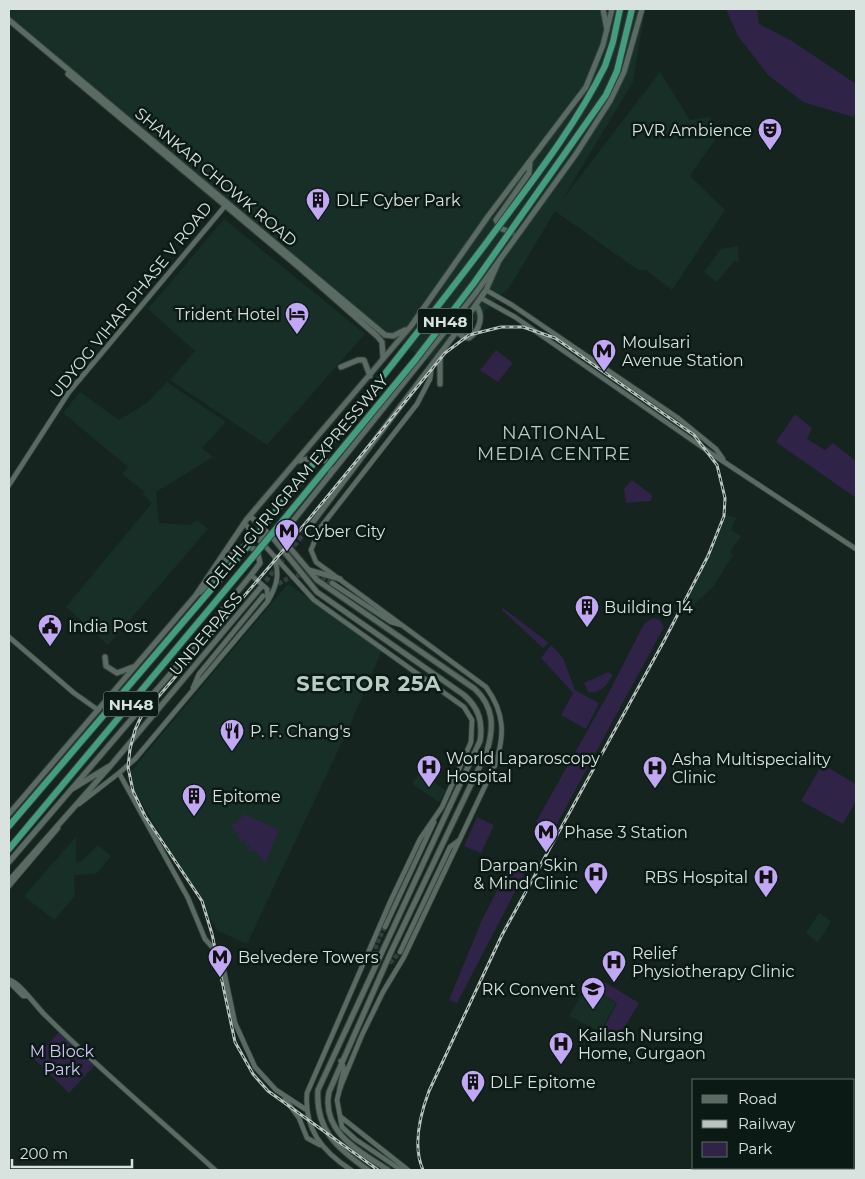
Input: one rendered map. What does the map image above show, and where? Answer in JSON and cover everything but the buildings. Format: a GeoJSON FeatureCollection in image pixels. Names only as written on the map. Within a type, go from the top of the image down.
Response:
{"type":"FeatureCollection","features":[{"type":"Feature","properties":{"kind":"highway","name":"DELHI-GURUGRAM EXPRESSWAY"},"geometry":{"type":"LineString","coordinates":[[9,826],[243,552],[429,319],[542,167],[595,86],[605,66],[613,42],[620,9]]}},
{"type":"Feature","properties":{"kind":"highway","name":"DELHI-GURUGRAM EXPRESSWAY"},"geometry":{"type":"LineString","coordinates":[[9,849],[410,367],[474,283],[606,95],[617,70],[632,9]]}},
{"type":"Feature","properties":{"kind":"main road"},"geometry":{"type":"LineString","coordinates":[[603,9],[607,33]]}},
{"type":"Feature","properties":{"kind":"main road"},"geometry":{"type":"LineString","coordinates":[[9,814],[196,595],[244,523],[411,326],[586,87],[607,33],[612,9]]}},
{"type":"Feature","properties":{"kind":"main road"},"geometry":{"type":"LineString","coordinates":[[388,1170],[351,1145],[337,1132],[330,1120],[327,1100],[341,1061],[487,751],[492,736],[492,721],[486,702],[475,689],[317,580],[290,548],[287,539],[292,522],[415,372],[576,154],[610,101],[629,60],[642,9]]}},
{"type":"Feature","properties":{"kind":"main road","name":"SHANKAR CHOWK ROAD"},"geometry":{"type":"LineString","coordinates":[[9,20],[384,334],[400,334],[411,326]]}},
{"type":"Feature","properties":{"kind":"main road","name":"SHANKAR CHOWK ROAD"},"geometry":{"type":"LineString","coordinates":[[9,24],[377,336],[382,342],[383,359]]}},
{"type":"Feature","properties":{"kind":"main road"},"geometry":{"type":"LineString","coordinates":[[522,229],[513,233],[506,232],[497,225],[496,220],[529,173],[531,160]]}},
{"type":"Feature","properties":{"kind":"main road"},"geometry":{"type":"LineString","coordinates":[[313,522],[457,332],[486,290],[499,260]]}},
{"type":"Feature","properties":{"kind":"main road"},"geometry":{"type":"LineString","coordinates":[[457,332],[463,337],[468,338],[476,331],[480,316],[476,304]]}},
{"type":"Feature","properties":{"kind":"main road"},"geometry":{"type":"LineString","coordinates":[[440,354],[440,384]]}},
{"type":"Feature","properties":{"kind":"main road"},"geometry":{"type":"LineString","coordinates":[[341,367],[361,359],[367,363],[370,376]]}},
{"type":"Feature","properties":{"kind":"main road"},"geometry":{"type":"LineString","coordinates":[[297,461],[320,457],[326,461],[331,469],[330,475]]}},
{"type":"Feature","properties":{"kind":"main road"},"geometry":{"type":"LineString","coordinates":[[250,516],[273,538],[317,592],[472,702],[481,719],[480,741],[474,756],[318,1090],[317,1105],[320,1120],[325,1130],[341,1150],[366,1169]]}},
{"type":"Feature","properties":{"kind":"main road"},"geometry":{"type":"LineString","coordinates":[[259,540],[266,532]]}},
{"type":"Feature","properties":{"kind":"main road"},"geometry":{"type":"LineString","coordinates":[[9,862],[178,665],[251,575],[260,563],[260,556],[257,550],[245,546],[234,552],[208,585],[196,595]]}},
{"type":"Feature","properties":{"kind":"main road"},"geometry":{"type":"LineString","coordinates":[[309,570],[340,579]]}},
{"type":"Feature","properties":{"kind":"main road","name":"UNDERPASS"},"geometry":{"type":"LineString","coordinates":[[9,880],[46,838],[64,821],[261,587]]}},
{"type":"Feature","properties":{"kind":"main road"},"geometry":{"type":"LineString","coordinates":[[105,657],[106,666],[116,673],[136,665]]}},
{"type":"Feature","properties":{"kind":"main road"},"geometry":{"type":"LineString","coordinates":[[486,702],[494,698]]}},
{"type":"Feature","properties":{"kind":"main road"},"geometry":{"type":"LineString","coordinates":[[68,793],[112,764]]}},
{"type":"Feature","properties":{"kind":"main road"},"geometry":{"type":"LineString","coordinates":[[9,809],[19,803]]}},
{"type":"Feature","properties":{"kind":"main road"},"geometry":{"type":"LineString","coordinates":[[340,1088],[344,1070],[341,1061]]}},
{"type":"Feature","properties":{"kind":"street","name":"UDYOG VIHAR PHASE V ROAD"},"geometry":{"type":"LineString","coordinates":[[9,485],[69,392],[225,206]]}},
{"type":"Feature","properties":{"kind":"street"},"geometry":{"type":"LineString","coordinates":[[486,290],[678,418],[716,450],[723,460]]}},
{"type":"Feature","properties":{"kind":"street"},"geometry":{"type":"LineString","coordinates":[[490,304],[489,299],[493,294]]}},
{"type":"Feature","properties":{"kind":"street"},"geometry":{"type":"LineString","coordinates":[[480,298],[515,317],[856,549]]}},
{"type":"Feature","properties":{"kind":"street"},"geometry":{"type":"LineString","coordinates":[[401,1170],[355,1139],[342,1127],[337,1100],[340,1088],[371,1018],[404,958],[495,765],[503,728],[500,712],[494,698],[486,687],[316,562],[311,550],[315,536],[417,404],[430,379],[432,364]]}},
{"type":"Feature","properties":{"kind":"street"},"geometry":{"type":"LineString","coordinates":[[244,523],[314,600],[464,707],[472,720],[471,742],[385,927]]}},
{"type":"Feature","properties":{"kind":"street"},"geometry":{"type":"LineString","coordinates":[[76,806],[135,759],[268,601],[278,579],[273,556]]}},
{"type":"Feature","properties":{"kind":"street"},"geometry":{"type":"LineString","coordinates":[[251,575],[267,589],[268,601]]}},
{"type":"Feature","properties":{"kind":"street"},"geometry":{"type":"LineString","coordinates":[[332,583],[391,622],[404,626]]}},
{"type":"Feature","properties":{"kind":"street"},"geometry":{"type":"LineString","coordinates":[[192,691],[199,674],[263,596]]}},
{"type":"Feature","properties":{"kind":"street"},"geometry":{"type":"LineString","coordinates":[[9,637],[74,693],[98,710]]}},
{"type":"Feature","properties":{"kind":"street"},"geometry":{"type":"LineString","coordinates":[[119,773],[188,898],[205,939],[221,957],[235,1023],[255,1067],[283,1096],[300,1118],[307,1138],[321,1146],[351,1170]]}},
{"type":"Feature","properties":{"kind":"street"},"geometry":{"type":"LineString","coordinates":[[321,1146],[305,1109],[310,1082],[420,839],[442,807]]}},
{"type":"Feature","properties":{"kind":"street"},"geometry":{"type":"LineString","coordinates":[[9,886],[64,821]]}},
{"type":"Feature","properties":{"kind":"street"},"geometry":{"type":"LineString","coordinates":[[400,952],[450,847],[459,840]]}},
{"type":"Feature","properties":{"kind":"street"},"geometry":{"type":"LineString","coordinates":[[9,981],[23,996],[27,996],[57,1027],[216,1170]]}},
{"type":"Feature","properties":{"kind":"street"},"geometry":{"type":"LineString","coordinates":[[283,1096],[305,1109]]}},
{"type":"Feature","properties":{"kind":"street"},"geometry":{"type":"LineString","coordinates":[[340,1116],[408,1170]]}},
{"type":"Feature","properties":{"kind":"shaded area"},"geometry":{"type":"Polygon","coordinates":[[[9,9],[645,9],[633,82],[562,200],[660,72],[690,120],[710,117],[714,141],[690,176],[725,210],[672,290],[646,270],[638,270],[555,211],[509,288],[440,354],[429,361],[398,342],[9,18],[9,9]]]}},
{"type":"Feature","properties":{"kind":"shaded area"},"geometry":{"type":"Polygon","coordinates":[[[224,219],[365,334],[267,445],[170,380],[195,351],[148,309],[224,219]]]}},
{"type":"Feature","properties":{"kind":"shaded area"},"geometry":{"type":"Polygon","coordinates":[[[738,246],[739,262],[734,261],[717,282],[704,272],[721,249],[738,246]]]}},
{"type":"Feature","properties":{"kind":"shaded area"},"geometry":{"type":"Polygon","coordinates":[[[167,382],[226,422],[202,448],[213,457],[156,492],[159,523],[190,525],[197,520],[208,529],[108,645],[66,607],[152,503],[143,494],[145,492],[122,474],[128,467],[63,413],[80,392],[119,420],[147,403],[167,382]]]}},
{"type":"Feature","properties":{"kind":"shaded area"},"geometry":{"type":"Polygon","coordinates":[[[726,515],[736,518],[731,530],[741,536],[730,552],[733,555],[713,587],[687,611],[680,608],[726,515]]]}},
{"type":"Feature","properties":{"kind":"shaded area"},"geometry":{"type":"Polygon","coordinates":[[[288,584],[382,650],[350,725],[247,944],[218,931],[126,777],[288,584]]]}},
{"type":"Feature","properties":{"kind":"shaded area","name":"World Laparoscopy Hospital"},"geometry":{"type":"Polygon","coordinates":[[[420,772],[446,791],[439,802],[412,784],[420,772]]]}},
{"type":"Feature","properties":{"kind":"shaded area"},"geometry":{"type":"Polygon","coordinates":[[[76,837],[76,862],[82,861],[98,845],[111,856],[96,874],[74,875],[75,896],[54,920],[24,896],[76,837]]]}},
{"type":"Feature","properties":{"kind":"shaded area"},"geometry":{"type":"Polygon","coordinates":[[[819,913],[831,921],[818,943],[806,933],[819,913]]]}},
{"type":"Feature","properties":{"kind":"shaded area","name":"RK Convent"},"geometry":{"type":"Polygon","coordinates":[[[587,986],[616,1003],[600,1032],[569,1016],[587,986]]]}},
{"type":"Feature","properties":{"kind":"green space"},"geometry":{"type":"Polygon","coordinates":[[[726,9],[757,9],[759,24],[792,41],[856,84],[856,113],[853,117],[803,102],[768,75],[738,36],[726,9]]]}},
{"type":"Feature","properties":{"kind":"green space"},"geometry":{"type":"Polygon","coordinates":[[[496,350],[513,363],[498,382],[480,370],[496,350]]]}},
{"type":"Feature","properties":{"kind":"green space"},"geometry":{"type":"Polygon","coordinates":[[[795,414],[812,428],[807,439],[825,450],[833,443],[856,461],[856,498],[776,442],[795,414]]]}},
{"type":"Feature","properties":{"kind":"green space"},"geometry":{"type":"Polygon","coordinates":[[[632,480],[652,495],[651,501],[626,503],[624,489],[632,480]]]}},
{"type":"Feature","properties":{"kind":"green space"},"geometry":{"type":"Polygon","coordinates":[[[503,608],[549,643],[543,648],[502,610],[503,608]]]}},
{"type":"Feature","properties":{"kind":"green space"},"geometry":{"type":"Polygon","coordinates":[[[653,618],[659,619],[664,627],[552,833],[536,822],[608,694],[644,624],[653,618]]]}},
{"type":"Feature","properties":{"kind":"green space"},"geometry":{"type":"Polygon","coordinates":[[[551,645],[563,658],[575,690],[599,703],[586,729],[561,715],[573,693],[541,658],[551,645]]]}},
{"type":"Feature","properties":{"kind":"green space"},"geometry":{"type":"Polygon","coordinates":[[[608,672],[613,675],[606,685],[597,692],[588,692],[584,683],[608,672]]]}},
{"type":"Feature","properties":{"kind":"green space"},"geometry":{"type":"Polygon","coordinates":[[[822,764],[856,784],[856,801],[843,824],[801,801],[822,764]]]}},
{"type":"Feature","properties":{"kind":"green space"},"geometry":{"type":"Polygon","coordinates":[[[244,814],[279,830],[265,863],[254,850],[250,852],[248,849],[251,846],[246,847],[244,844],[247,841],[242,842],[240,839],[243,837],[239,838],[237,835],[240,832],[235,833],[233,830],[236,827],[232,828],[230,826],[235,824],[244,814]]]}},
{"type":"Feature","properties":{"kind":"green space"},"geometry":{"type":"Polygon","coordinates":[[[477,817],[494,825],[481,853],[464,846],[477,817]]]}},
{"type":"Feature","properties":{"kind":"green space"},"geometry":{"type":"Polygon","coordinates":[[[511,863],[527,869],[457,1003],[449,1000],[482,920],[511,863]]]}},
{"type":"Feature","properties":{"kind":"green space"},"geometry":{"type":"Polygon","coordinates":[[[593,975],[639,1003],[617,1040],[602,1031],[617,1003],[587,985],[593,975]]]}},
{"type":"Feature","properties":{"kind":"green space","name":"M Block Park"},"geometry":{"type":"Polygon","coordinates":[[[59,1032],[95,1065],[69,1093],[34,1059],[59,1032]]]}},
{"type":"Feature","properties":{"kind":"tunnel"},"geometry":{"type":"LineString","coordinates":[[261,587],[313,522]]}},
{"type":"Feature","properties":{"kind":"tunnel"},"geometry":{"type":"LineString","coordinates":[[263,596],[280,583],[296,576],[313,575],[332,583]]}},
{"type":"Feature","properties":{"kind":"tunnel"},"geometry":{"type":"LineString","coordinates":[[385,927],[376,945],[376,954],[384,961],[391,962],[400,952]]}},
{"type":"Feature","properties":{"kind":"railway"},"geometry":{"type":"LineString","coordinates":[[378,1170],[268,1091],[253,1074],[235,1042],[212,934],[202,901],[145,816],[133,791],[128,767],[130,749],[141,717],[281,553],[445,353],[469,335],[501,327],[523,327],[555,338],[694,435],[717,465],[725,498],[724,516],[708,556],[664,641],[502,935],[429,1091],[418,1130],[418,1150],[423,1170]]}},
{"type":"Feature","properties":{"kind":"place","name":"PVR Ambience"},"geometry":{"type":"Point","coordinates":[770,151]}},
{"type":"Feature","properties":{"kind":"place","name":"DLF Cyber Park"},"geometry":{"type":"Point","coordinates":[318,221]}},
{"type":"Feature","properties":{"kind":"place","name":"Trident Hotel"},"geometry":{"type":"Point","coordinates":[297,335]}},
{"type":"Feature","properties":{"kind":"place","name":"Moulsari Avenue Station"},"geometry":{"type":"Point","coordinates":[604,372]}},
{"type":"Feature","properties":{"kind":"place","name":"Cyber City"},"geometry":{"type":"Point","coordinates":[287,552]}},
{"type":"Feature","properties":{"kind":"place","name":"Building 14"},"geometry":{"type":"Point","coordinates":[587,628]}},
{"type":"Feature","properties":{"kind":"place","name":"India Post"},"geometry":{"type":"Point","coordinates":[50,647]}},
{"type":"Feature","properties":{"kind":"place","name":"P. F. Chang's"},"geometry":{"type":"Point","coordinates":[232,752]}},
{"type":"Feature","properties":{"kind":"place","name":"World Laparoscopy Hospital"},"geometry":{"type":"Point","coordinates":[429,788]}},
{"type":"Feature","properties":{"kind":"place","name":"Asha Multispeciality Clinic"},"geometry":{"type":"Point","coordinates":[655,789]}},
{"type":"Feature","properties":{"kind":"place","name":"Epitome"},"geometry":{"type":"Point","coordinates":[194,817]}},
{"type":"Feature","properties":{"kind":"place","name":"Phase 3 Station"},"geometry":{"type":"Point","coordinates":[546,853]}},
{"type":"Feature","properties":{"kind":"place","name":"Darpan Skin & Mind Clinic"},"geometry":{"type":"Point","coordinates":[596,895]}},
{"type":"Feature","properties":{"kind":"place","name":"RBS Hospital"},"geometry":{"type":"Point","coordinates":[766,898]}},
{"type":"Feature","properties":{"kind":"place","name":"Belvedere Towers"},"geometry":{"type":"Point","coordinates":[220,978]}},
{"type":"Feature","properties":{"kind":"place","name":"Relief Physiotherapy Clinic"},"geometry":{"type":"Point","coordinates":[614,983]}},
{"type":"Feature","properties":{"kind":"place","name":"RK Convent"},"geometry":{"type":"Point","coordinates":[593,1010]}},
{"type":"Feature","properties":{"kind":"place","name":"Kailash Nursing Home, Gurgaon"},"geometry":{"type":"Point","coordinates":[561,1065]}},
{"type":"Feature","properties":{"kind":"place","name":"DLF Epitome"},"geometry":{"type":"Point","coordinates":[473,1103]}},
{"type":"Feature","properties":{"kind":"district","name":"NATIONAL MEDIA CENTRE"},"geometry":{"type":"Point","coordinates":[554,443]}},
{"type":"Feature","properties":{"kind":"district","name":"SECTOR 25A"},"geometry":{"type":"Point","coordinates":[369,683]}}]}
